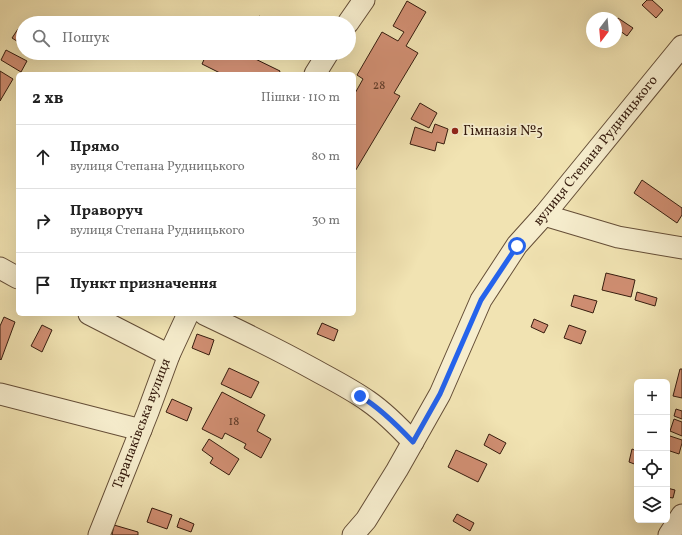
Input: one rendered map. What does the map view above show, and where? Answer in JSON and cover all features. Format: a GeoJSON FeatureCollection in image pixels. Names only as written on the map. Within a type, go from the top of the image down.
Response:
{"type":"FeatureCollection","features":[{"type":"Feature","properties":{"kind":"street"},"geometry":{"type":"LineString","coordinates":[[353,16],[364,0]]}},
{"type":"Feature","properties":{"kind":"street","name":"вулиця Степана Рудницького"},"geometry":{"type":"LineString","coordinates":[[353,535],[366,520],[413,442],[440,394],[481,300],[517,246],[682,46]]}},
{"type":"Feature","properties":{"kind":"street"},"geometry":{"type":"LineString","coordinates":[[316,72],[324,60]]}},
{"type":"Feature","properties":{"kind":"street"},"geometry":{"type":"LineString","coordinates":[[544,215],[618,237],[682,248]]}},
{"type":"Feature","properties":{"kind":"street"},"geometry":{"type":"LineString","coordinates":[[0,268],[16,277]]}},
{"type":"Feature","properties":{"kind":"street"},"geometry":{"type":"LineString","coordinates":[[93,316],[169,355]]}},
{"type":"Feature","properties":{"kind":"street","name":"Тарапаківська вулиця"},"geometry":{"type":"LineString","coordinates":[[99,535],[169,355],[187,316]]}},
{"type":"Feature","properties":{"kind":"street"},"geometry":{"type":"LineString","coordinates":[[208,316],[235,328],[369,401],[397,425],[413,442]]}},
{"type":"Feature","properties":{"kind":"street"},"geometry":{"type":"LineString","coordinates":[[0,394],[141,430]]}},
{"type":"Feature","properties":{"kind":"street"},"geometry":{"type":"LineString","coordinates":[[669,535],[682,515]]}},
{"type":"Feature","properties":{"kind":"building"},"geometry":{"type":"Polygon","coordinates":[[[647,0],[652,0],[663,10],[656,18],[642,5],[647,0]]]}},
{"type":"Feature","properties":{"kind":"building"},"geometry":{"type":"Polygon","coordinates":[[[407,1],[426,12],[406,46],[418,53],[394,93],[400,96],[356,170],[356,91],[363,79],[357,75],[382,32],[398,41],[404,32],[393,26],[407,1]]]}},
{"type":"Feature","properties":{"kind":"building"},"geometry":{"type":"Polygon","coordinates":[[[622,21],[633,28],[627,36],[622,32],[622,21]]]}},
{"type":"Feature","properties":{"kind":"building"},"geometry":{"type":"Polygon","coordinates":[[[16,32],[16,41],[12,38],[16,32]]]}},
{"type":"Feature","properties":{"kind":"building"},"geometry":{"type":"Polygon","coordinates":[[[6,50],[16,55],[16,60],[27,61],[21,72],[1,60],[6,50]]]}},
{"type":"Feature","properties":{"kind":"building"},"geometry":{"type":"Polygon","coordinates":[[[204,60],[257,60],[280,71],[218,72],[202,64],[204,60]]]}},
{"type":"Feature","properties":{"kind":"building"},"geometry":{"type":"Polygon","coordinates":[[[0,71],[13,79],[0,101],[0,71]]]}},
{"type":"Feature","properties":{"kind":"building"},"geometry":{"type":"Polygon","coordinates":[[[420,103],[437,113],[429,128],[411,119],[420,103]]]}},
{"type":"Feature","properties":{"kind":"building"},"geometry":{"type":"Polygon","coordinates":[[[435,124],[448,129],[444,144],[437,142],[435,151],[410,144],[415,127],[432,133],[435,124]]]}},
{"type":"Feature","properties":{"kind":"building"},"geometry":{"type":"Polygon","coordinates":[[[642,180],[682,208],[682,215],[677,223],[634,193],[642,180]]]}},
{"type":"Feature","properties":{"kind":"building"},"geometry":{"type":"Polygon","coordinates":[[[606,273],[635,280],[631,297],[602,290],[606,273]]]}},
{"type":"Feature","properties":{"kind":"building"},"geometry":{"type":"Polygon","coordinates":[[[637,292],[657,298],[655,306],[635,300],[637,292]]]}},
{"type":"Feature","properties":{"kind":"building"},"geometry":{"type":"Polygon","coordinates":[[[574,295],[597,301],[593,313],[571,306],[574,295]]]}},
{"type":"Feature","properties":{"kind":"building"},"geometry":{"type":"Polygon","coordinates":[[[4,317],[15,322],[1,360],[0,326],[4,317]]]}},
{"type":"Feature","properties":{"kind":"building"},"geometry":{"type":"Polygon","coordinates":[[[534,319],[548,325],[544,333],[531,327],[534,319]]]}},
{"type":"Feature","properties":{"kind":"building"},"geometry":{"type":"Polygon","coordinates":[[[322,323],[338,330],[334,341],[317,334],[322,323]]]}},
{"type":"Feature","properties":{"kind":"building"},"geometry":{"type":"Polygon","coordinates":[[[42,325],[52,330],[42,352],[31,346],[42,325]]]}},
{"type":"Feature","properties":{"kind":"building"},"geometry":{"type":"Polygon","coordinates":[[[569,325],[586,331],[581,344],[564,338],[569,325]]]}},
{"type":"Feature","properties":{"kind":"building"},"geometry":{"type":"Polygon","coordinates":[[[197,334],[214,340],[209,355],[192,348],[197,334]]]}},
{"type":"Feature","properties":{"kind":"building"},"geometry":{"type":"Polygon","coordinates":[[[229,368],[259,382],[251,398],[221,384],[229,368]]]}},
{"type":"Feature","properties":{"kind":"building"},"geometry":{"type":"Polygon","coordinates":[[[680,369],[682,369],[682,398],[673,396],[680,369]]]}},
{"type":"Feature","properties":{"kind":"building"},"geometry":{"type":"Polygon","coordinates":[[[222,392],[265,415],[257,431],[271,439],[261,458],[244,448],[246,444],[225,433],[222,439],[202,429],[222,392]]]}},
{"type":"Feature","properties":{"kind":"building"},"geometry":{"type":"Polygon","coordinates":[[[172,399],[192,408],[187,421],[166,412],[172,399]]]}},
{"type":"Feature","properties":{"kind":"building"},"geometry":{"type":"Polygon","coordinates":[[[676,409],[682,411],[682,419],[674,416],[676,409]]]}},
{"type":"Feature","properties":{"kind":"building"},"geometry":{"type":"Polygon","coordinates":[[[674,419],[682,422],[682,436],[670,431],[674,419]]]}},
{"type":"Feature","properties":{"kind":"building"},"geometry":{"type":"Polygon","coordinates":[[[489,434],[506,443],[500,454],[484,445],[489,434]]]}},
{"type":"Feature","properties":{"kind":"building"},"geometry":{"type":"Polygon","coordinates":[[[670,436],[682,440],[679,454],[670,451],[670,436]]]}},
{"type":"Feature","properties":{"kind":"building"},"geometry":{"type":"Polygon","coordinates":[[[209,439],[239,459],[229,475],[210,463],[213,458],[202,450],[209,439]]]}},
{"type":"Feature","properties":{"kind":"building"},"geometry":{"type":"Polygon","coordinates":[[[632,449],[634,450],[634,464],[629,462],[632,449]]]}},
{"type":"Feature","properties":{"kind":"building"},"geometry":{"type":"Polygon","coordinates":[[[456,450],[487,464],[478,482],[448,467],[456,450]]]}},
{"type":"Feature","properties":{"kind":"building"},"geometry":{"type":"Polygon","coordinates":[[[670,489],[675,490],[673,498],[670,498],[670,489]]]}},
{"type":"Feature","properties":{"kind":"building"},"geometry":{"type":"Polygon","coordinates":[[[152,508],[172,515],[167,529],[147,522],[152,508]]]}},
{"type":"Feature","properties":{"kind":"building"},"geometry":{"type":"Polygon","coordinates":[[[457,514],[474,523],[470,531],[453,521],[457,514]]]}},
{"type":"Feature","properties":{"kind":"building"},"geometry":{"type":"Polygon","coordinates":[[[180,518],[194,524],[191,532],[177,527],[180,518]]]}},
{"type":"Feature","properties":{"kind":"building"},"geometry":{"type":"Polygon","coordinates":[[[114,525],[138,532],[138,535],[112,535],[114,525]]]}},
{"type":"Feature","properties":{"kind":"place","name":"Гімназія №5"},"geometry":{"type":"Point","coordinates":[455,131]}},
{"type":"Feature","properties":{"kind":"route"},"geometry":{"type":"LineString","coordinates":[[360,396],[369,401],[397,425],[413,442],[440,394],[481,300],[517,246]]}}]}
